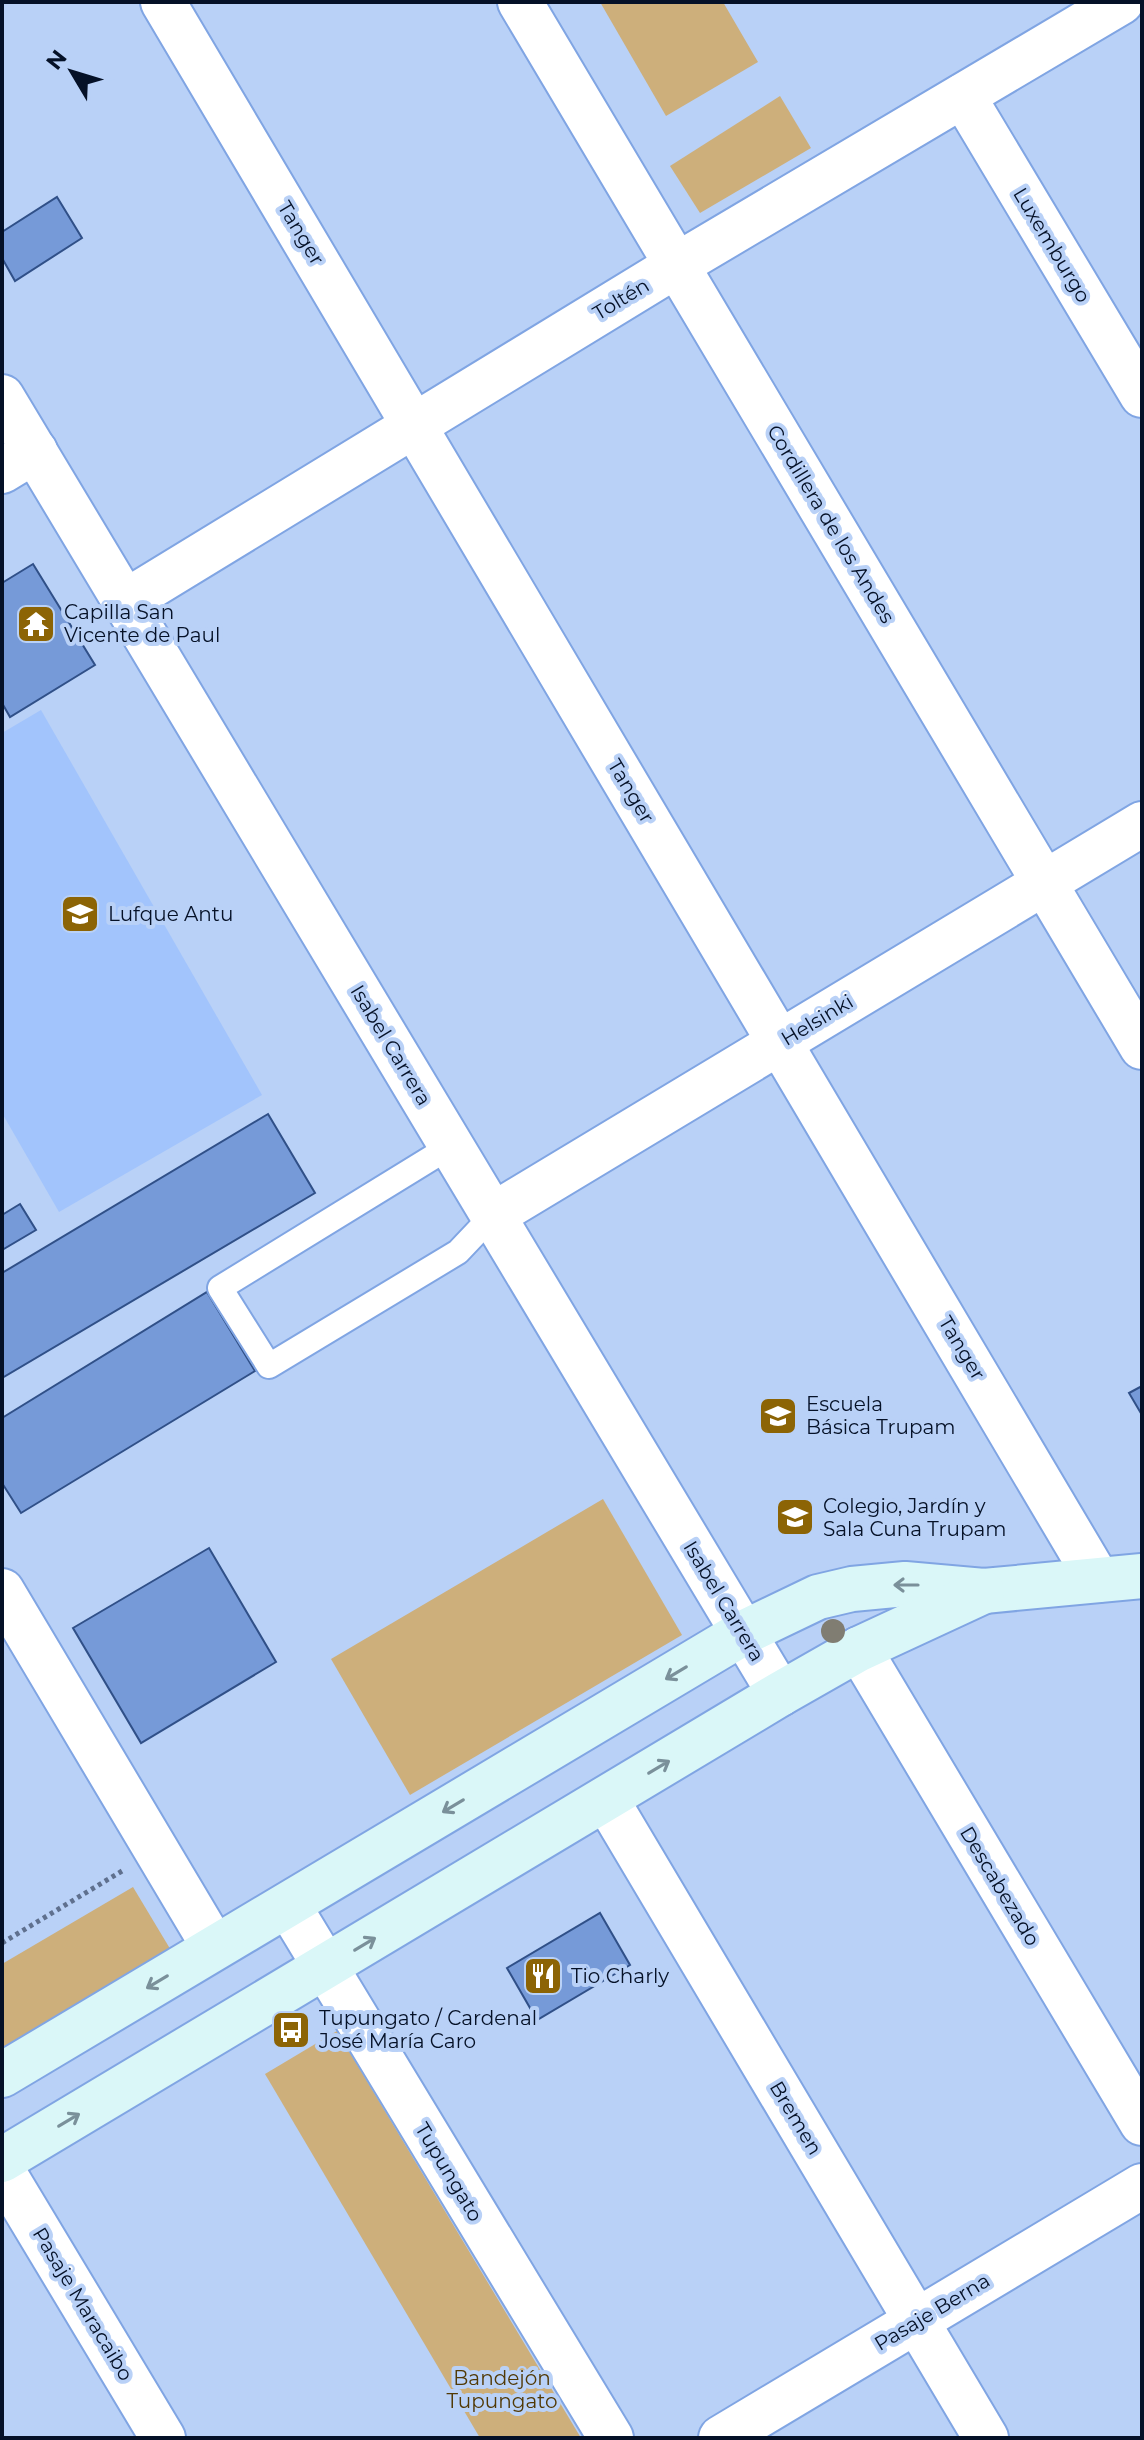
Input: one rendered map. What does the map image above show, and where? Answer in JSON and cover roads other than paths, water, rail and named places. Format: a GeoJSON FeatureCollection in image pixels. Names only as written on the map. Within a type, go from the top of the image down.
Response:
{"type":"FeatureCollection","features":[{"type":"Feature","properties":{"kind":"main road"},"geometry":{"type":"LineString","coordinates":[[2,2075],[743,1633],[818,1597],[852,1589],[905,1584],[984,1591],[1142,1576]]}},
{"type":"Feature","properties":{"kind":"main road"},"geometry":{"type":"LineString","coordinates":[[2,2160],[780,1694],[859,1649],[984,1591]]}},
{"type":"Feature","properties":{"kind":"street","name":"Tanger"},"geometry":{"type":"LineString","coordinates":[[163,2],[1098,1580]]}},
{"type":"Feature","properties":{"kind":"street","name":"Cordillera de los Andes"},"geometry":{"type":"LineString","coordinates":[[520,2],[1142,1047]]}},
{"type":"Feature","properties":{"kind":"street","name":"Toltén"},"geometry":{"type":"LineString","coordinates":[[125,602],[677,265],[1121,2]]}},
{"type":"Feature","properties":{"kind":"street","name":"Luxemburgo"},"geometry":{"type":"LineString","coordinates":[[963,96],[1142,395]]}},
{"type":"Feature","properties":{"kind":"street","name":"Isabel Carrera"},"geometry":{"type":"LineString","coordinates":[[2,397],[18,461],[125,602],[780,1694]]}},
{"type":"Feature","properties":{"kind":"street","name":"Helsinki"},"geometry":{"type":"LineString","coordinates":[[493,1215],[1142,824]]}},
{"type":"Feature","properties":{"kind":"street"},"geometry":{"type":"LineString","coordinates":[[2,1591],[214,1947]]}},
{"type":"Feature","properties":{"kind":"street","name":"Descabezado"},"geometry":{"type":"LineString","coordinates":[[859,1649],[1142,2123]]}},
{"type":"Feature","properties":{"kind":"street","name":"Bremen"},"geometry":{"type":"LineString","coordinates":[[606,1799],[986,2438]]}},
{"type":"Feature","properties":{"kind":"street","name":"Tupungato"},"geometry":{"type":"LineString","coordinates":[[288,1905],[611,2438]]}},
{"type":"Feature","properties":{"kind":"street","name":"Pasaje Maracaibo"},"geometry":{"type":"LineString","coordinates":[[2,2170],[163,2438]]}},
{"type":"Feature","properties":{"kind":"street","name":"Pasaje Berna"},"geometry":{"type":"LineString","coordinates":[[721,2438],[1142,2186]]}},
{"type":"Feature","properties":{"kind":"lane"},"geometry":{"type":"LineString","coordinates":[[451,1146],[220,1288],[269,1366],[458,1252],[493,1215]]}},
{"type":"Feature","properties":{"kind":"place","name":"Capilla San Vicente de Paul"},"geometry":{"type":"Point","coordinates":[36,624]}},
{"type":"Feature","properties":{"kind":"place","name":"Lufque Antu"},"geometry":{"type":"Point","coordinates":[80,914]}},
{"type":"Feature","properties":{"kind":"place","name":"Escuela Básica Trupam"},"geometry":{"type":"Point","coordinates":[778,1416]}},
{"type":"Feature","properties":{"kind":"place","name":"Colegio, Jardín y Sala Cuna Trupam"},"geometry":{"type":"Point","coordinates":[795,1517]}},
{"type":"Feature","properties":{"kind":"place","name":"Tio Charly"},"geometry":{"type":"Point","coordinates":[543,1976]}},
{"type":"Feature","properties":{"kind":"place","name":"Tupungato / Cardenal José María Caro"},"geometry":{"type":"Point","coordinates":[291,2030]}},
{"type":"Feature","properties":{"kind":"park label","name":"Bandejón Tupungato"},"geometry":{"type":"Point","coordinates":[502,2390]}}]}
